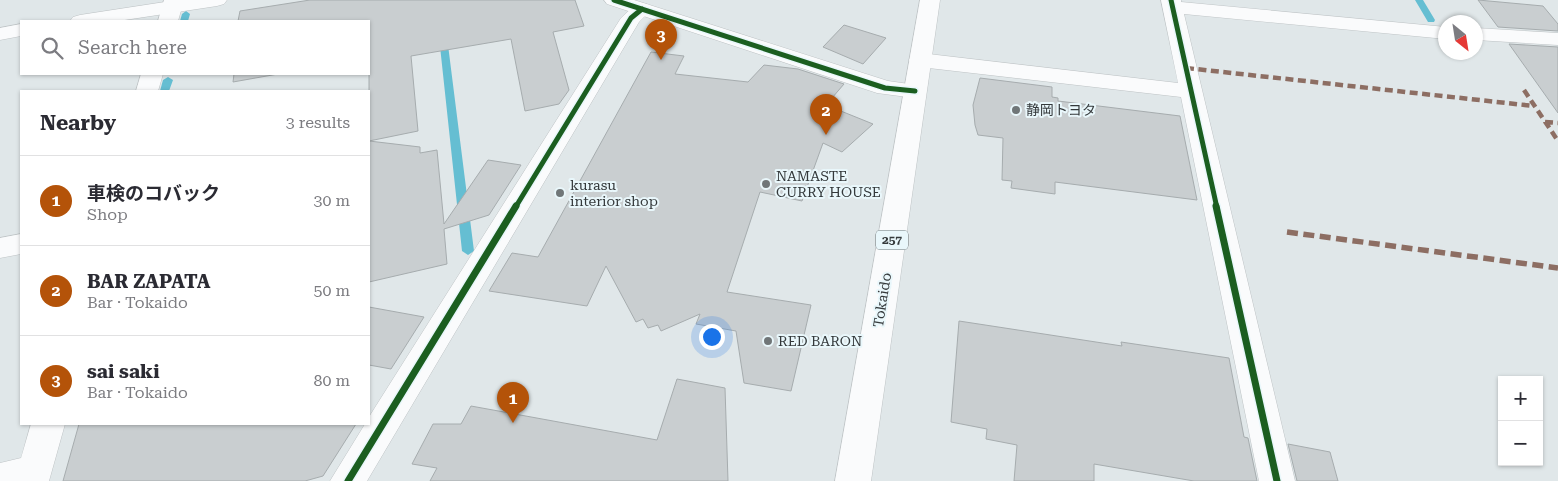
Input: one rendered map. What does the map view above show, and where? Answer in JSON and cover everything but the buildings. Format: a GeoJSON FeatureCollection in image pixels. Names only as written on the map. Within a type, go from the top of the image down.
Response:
{"type":"FeatureCollection","features":[{"type":"Feature","properties":{"kind":"main road"},"geometry":{"type":"LineString","coordinates":[[88,20],[171,9],[217,0]]}},
{"type":"Feature","properties":{"kind":"main road"},"geometry":{"type":"LineString","coordinates":[[614,0],[885,88],[915,91]]}},
{"type":"Feature","properties":{"kind":"main road","name":"Tokaido"},"geometry":{"type":"LineString","coordinates":[[854,481],[930,0]]}},
{"type":"Feature","properties":{"kind":"main road"},"geometry":{"type":"LineString","coordinates":[[1277,481],[1172,3],[1438,32]]}},
{"type":"Feature","properties":{"kind":"main road"},"geometry":{"type":"LineString","coordinates":[[348,481],[631,18],[642,9]]}},
{"type":"Feature","properties":{"kind":"main road"},"geometry":{"type":"LineString","coordinates":[[0,34],[20,30]]}},
{"type":"Feature","properties":{"kind":"main road"},"geometry":{"type":"LineString","coordinates":[[1483,34],[1558,39]]}},
{"type":"Feature","properties":{"kind":"main road"},"geometry":{"type":"LineString","coordinates":[[920,60],[1191,91]]}},
{"type":"Feature","properties":{"kind":"main road"},"geometry":{"type":"LineString","coordinates":[[147,90],[152,75]]}},
{"type":"Feature","properties":{"kind":"main road"},"geometry":{"type":"LineString","coordinates":[[0,248],[20,244]]}},
{"type":"Feature","properties":{"kind":"main road"},"geometry":{"type":"LineString","coordinates":[[0,478],[33,475],[48,425]]}},
{"type":"Feature","properties":{"kind":"waterway"},"geometry":{"type":"LineString","coordinates":[[1419,0],[1431,20]]}},
{"type":"Feature","properties":{"kind":"waterway"},"geometry":{"type":"LineString","coordinates":[[184,20],[186,14]]}},
{"type":"Feature","properties":{"kind":"waterway"},"geometry":{"type":"LineString","coordinates":[[443,37],[468,251]]}},
{"type":"Feature","properties":{"kind":"waterway"},"geometry":{"type":"LineString","coordinates":[[164,90],[168,80]]}},
{"type":"Feature","properties":{"kind":"marked path"},"geometry":{"type":"LineString","coordinates":[[1186,68],[1534,106]]}},
{"type":"Feature","properties":{"kind":"marked path"},"geometry":{"type":"LineString","coordinates":[[1524,90],[1558,141]]}},
{"type":"Feature","properties":{"kind":"marked path"},"geometry":{"type":"LineString","coordinates":[[1545,122],[1558,123]]}},
{"type":"Feature","properties":{"kind":"marked path"},"geometry":{"type":"LineString","coordinates":[[1287,232],[1558,268]]}},
{"type":"Feature","properties":{"kind":"cycle path"},"geometry":{"type":"LineString","coordinates":[[614,0],[885,88],[915,91]]}},
{"type":"Feature","properties":{"kind":"cycle path"},"geometry":{"type":"LineString","coordinates":[[1171,0],[1277,481]]}},
{"type":"Feature","properties":{"kind":"cycle path"},"geometry":{"type":"LineString","coordinates":[[348,481],[631,18],[642,9]]}},
{"type":"Feature","properties":{"kind":"place","name":"sai saki"},"geometry":{"type":"Point","coordinates":[661,60]}},
{"type":"Feature","properties":{"kind":"place","name":"静岡トヨタ"},"geometry":{"type":"Point","coordinates":[1016,110]}},
{"type":"Feature","properties":{"kind":"place","name":"BAR ZAPATA"},"geometry":{"type":"Point","coordinates":[826,135]}},
{"type":"Feature","properties":{"kind":"place","name":"NAMASTE CURRY HOUSE"},"geometry":{"type":"Point","coordinates":[766,184]}},
{"type":"Feature","properties":{"kind":"place","name":"kurasu interior shop"},"geometry":{"type":"Point","coordinates":[560,193]}},
{"type":"Feature","properties":{"kind":"place","name":"RED BARON"},"geometry":{"type":"Point","coordinates":[768,341]}},
{"type":"Feature","properties":{"kind":"place","name":"車検のコバック"},"geometry":{"type":"Point","coordinates":[513,423]}}]}
